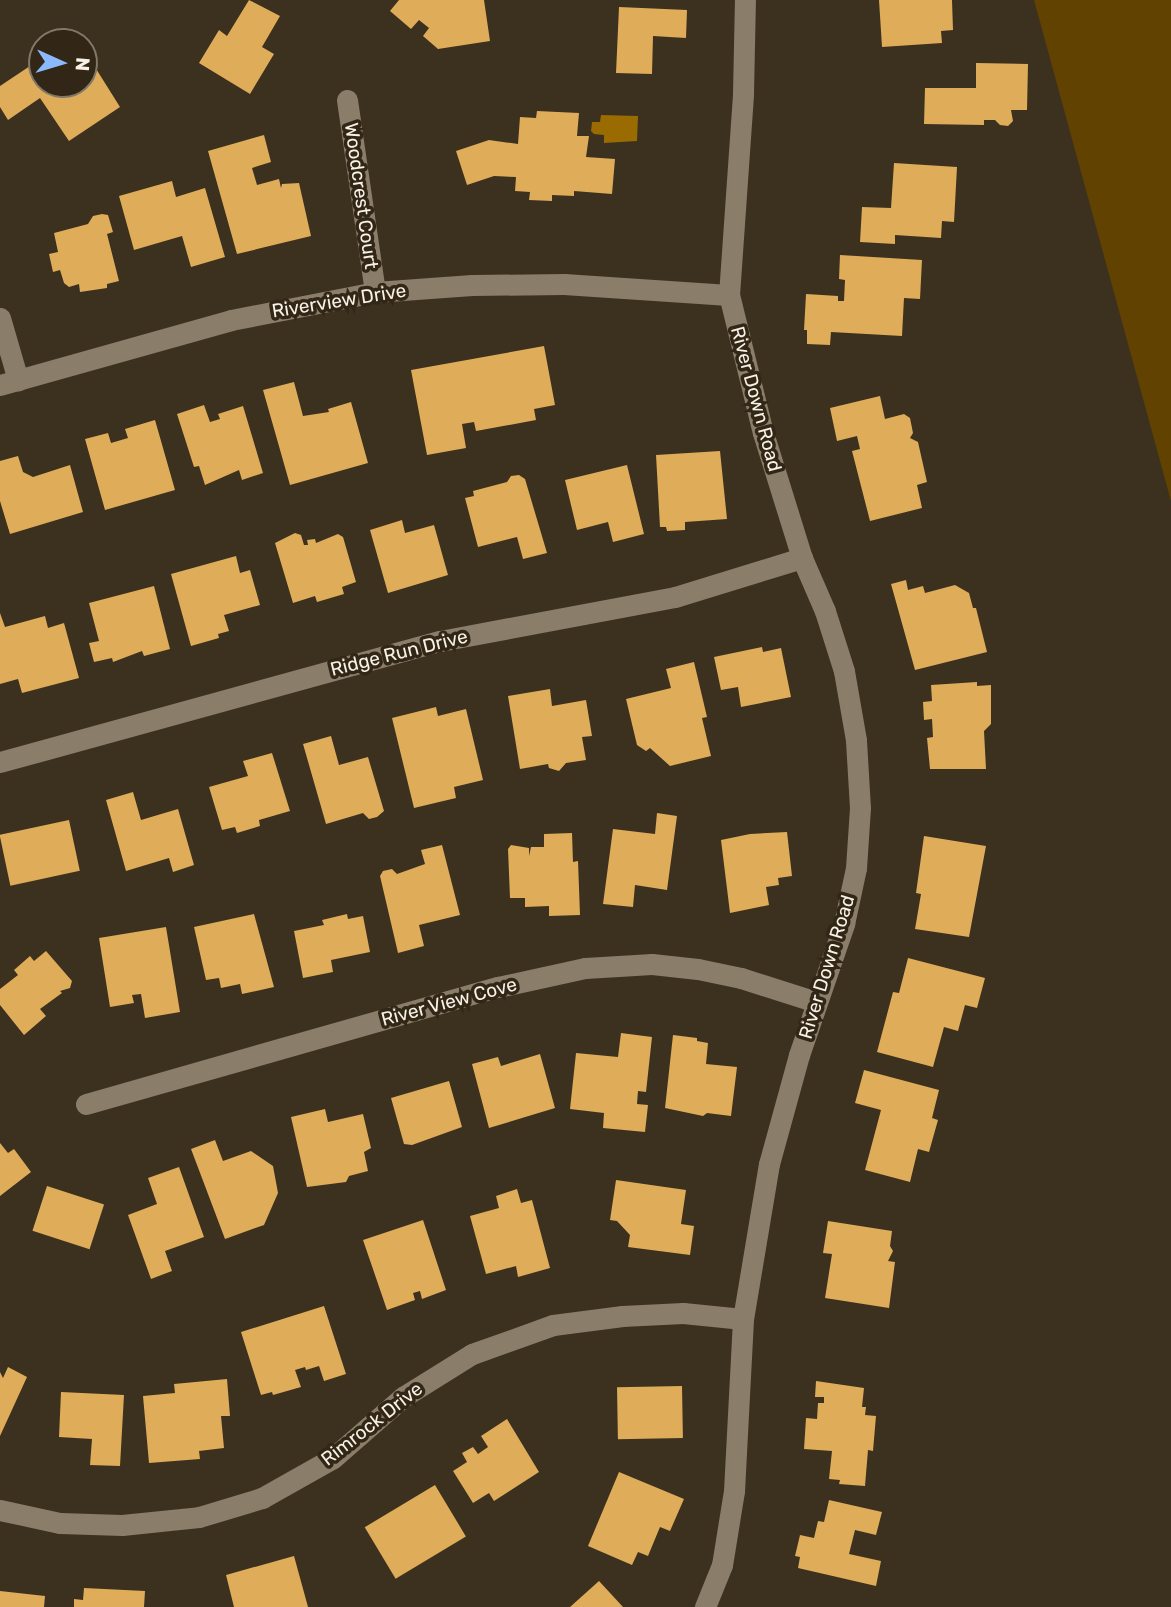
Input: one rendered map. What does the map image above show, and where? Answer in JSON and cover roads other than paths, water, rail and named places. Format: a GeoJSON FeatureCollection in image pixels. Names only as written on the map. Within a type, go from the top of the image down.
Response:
{"type":"FeatureCollection","features":[{"type":"Feature","properties":{"kind":"street","name":"River Down Road"},"geometry":{"type":"LineString","coordinates":[[705,1607],[722,1565],[734,1491],[743,1319],[769,1164],[816,1002],[844,924],[854,879],[860,808],[856,740],[844,671],[825,611],[802,558],[750,384],[729,295],[743,93],[745,0]]}},
{"type":"Feature","properties":{"kind":"street","name":"Woodcrest Court"},"geometry":{"type":"LineString","coordinates":[[347,100],[375,292]]}},
{"type":"Feature","properties":{"kind":"street","name":"Riverview Drive"},"geometry":{"type":"LineString","coordinates":[[9,382],[231,320],[375,292],[471,285],[564,284],[729,295]]}},
{"type":"Feature","properties":{"kind":"street"},"geometry":{"type":"LineString","coordinates":[[0,318],[9,382]]}},
{"type":"Feature","properties":{"kind":"street","name":"Ridge Run Drive"},"geometry":{"type":"LineString","coordinates":[[0,762],[440,641],[675,597],[802,558]]}},
{"type":"Feature","properties":{"kind":"street","name":"River View Cove"},"geometry":{"type":"LineString","coordinates":[[86,1104],[498,987],[585,968],[652,964],[698,969],[741,978],[816,1002]]}},
{"type":"Feature","properties":{"kind":"street","name":"Rimrock Drive"},"geometry":{"type":"LineString","coordinates":[[0,1510],[61,1523],[122,1525],[199,1517],[262,1498],[333,1458],[403,1397],[472,1354],[553,1325],[622,1316],[683,1313],[743,1319]]}}]}
